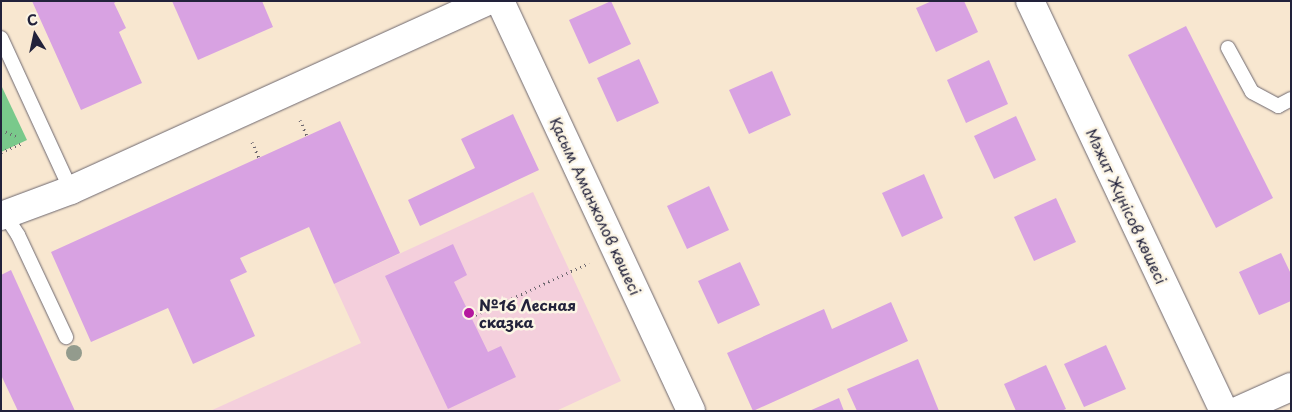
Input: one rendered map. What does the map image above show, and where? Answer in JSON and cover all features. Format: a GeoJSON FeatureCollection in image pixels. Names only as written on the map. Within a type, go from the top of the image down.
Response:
{"type":"FeatureCollection","features":[{"type":"Feature","properties":{"kind":"street"},"geometry":{"type":"LineString","coordinates":[[3,215],[70,190],[488,1]]}},
{"type":"Feature","properties":{"kind":"street","name":"Қасым Аманжолов көшесі"},"geometry":{"type":"LineString","coordinates":[[500,1],[691,411]]}},
{"type":"Feature","properties":{"kind":"street","name":"Мәжит Жүнісов көшесі"},"geometry":{"type":"LineString","coordinates":[[1030,1],[1224,411]]}},
{"type":"Feature","properties":{"kind":"street"},"geometry":{"type":"LineString","coordinates":[[1237,411],[1291,387]]}},
{"type":"Feature","properties":{"kind":"lane"},"geometry":{"type":"LineString","coordinates":[[1,38],[70,190]]}},
{"type":"Feature","properties":{"kind":"lane"},"geometry":{"type":"LineString","coordinates":[[1228,48],[1252,92],[1278,106],[1291,99]]}},
{"type":"Feature","properties":{"kind":"lane"},"geometry":{"type":"LineString","coordinates":[[3,215],[18,234],[66,337]]}},
{"type":"Feature","properties":{"kind":"path"},"geometry":{"type":"LineString","coordinates":[[1,130],[27,140],[1,152]]}},
{"type":"Feature","properties":{"kind":"path"},"geometry":{"type":"LineString","coordinates":[[471,317],[571,272]]}},
{"type":"Feature","properties":{"kind":"shaded area","name":"№16 Лесная сказка"},"geometry":{"type":"Polygon","coordinates":[[[533,192],[621,381],[556,411],[210,411],[361,343],[334,284],[533,192]]]}},
{"type":"Feature","properties":{"kind":"green space"},"geometry":{"type":"Polygon","coordinates":[[[1,85],[27,140],[1,152],[1,85]]]}},
{"type":"Feature","properties":{"kind":"building"},"geometry":{"type":"Polygon","coordinates":[[[32,1],[117,1],[114,3],[126,28],[119,32],[142,83],[81,110],[32,1]]]}},
{"type":"Feature","properties":{"kind":"building"},"geometry":{"type":"Polygon","coordinates":[[[172,1],[262,1],[273,27],[198,60],[172,1]]]}},
{"type":"Feature","properties":{"kind":"building"},"geometry":{"type":"Polygon","coordinates":[[[611,1],[631,44],[589,64],[569,20],[611,1]]]}},
{"type":"Feature","properties":{"kind":"building"},"geometry":{"type":"Polygon","coordinates":[[[932,1],[964,1],[978,32],[936,52],[916,8],[932,1]]]}},
{"type":"Feature","properties":{"kind":"building"},"geometry":{"type":"Polygon","coordinates":[[[1186,26],[1273,198],[1216,228],[1128,55],[1186,26]]]}},
{"type":"Feature","properties":{"kind":"building"},"geometry":{"type":"Polygon","coordinates":[[[639,59],[659,103],[617,122],[597,78],[639,59]]]}},
{"type":"Feature","properties":{"kind":"building"},"geometry":{"type":"Polygon","coordinates":[[[989,60],[1008,104],[966,123],[947,80],[989,60]]]}},
{"type":"Feature","properties":{"kind":"building"},"geometry":{"type":"Polygon","coordinates":[[[772,71],[791,115],[749,134],[729,90],[772,71]]]}},
{"type":"Feature","properties":{"kind":"building"},"geometry":{"type":"Polygon","coordinates":[[[513,114],[539,170],[420,226],[408,200],[475,168],[461,139],[513,114]]]}},
{"type":"Feature","properties":{"kind":"building"},"geometry":{"type":"Polygon","coordinates":[[[1016,116],[1036,160],[994,179],[974,136],[1016,116]]]}},
{"type":"Feature","properties":{"kind":"building"},"geometry":{"type":"Polygon","coordinates":[[[340,121],[400,253],[334,284],[309,227],[240,258],[247,272],[230,280],[255,336],[193,364],[168,308],[91,342],[51,252],[340,121]]]}},
{"type":"Feature","properties":{"kind":"building"},"geometry":{"type":"Polygon","coordinates":[[[924,174],[943,218],[902,237],[882,193],[924,174]]]}},
{"type":"Feature","properties":{"kind":"building"},"geometry":{"type":"Polygon","coordinates":[[[709,186],[729,230],[687,249],[667,206],[709,186]]]}},
{"type":"Feature","properties":{"kind":"building"},"geometry":{"type":"Polygon","coordinates":[[[1056,198],[1076,242],[1034,261],[1014,217],[1056,198]]]}},
{"type":"Feature","properties":{"kind":"building"},"geometry":{"type":"Polygon","coordinates":[[[453,244],[467,275],[454,282],[488,352],[501,346],[516,377],[448,409],[385,276],[453,244]]]}},
{"type":"Feature","properties":{"kind":"building"},"geometry":{"type":"Polygon","coordinates":[[[1281,253],[1291,274],[1291,301],[1259,315],[1239,272],[1281,253]]]}},
{"type":"Feature","properties":{"kind":"building"},"geometry":{"type":"Polygon","coordinates":[[[740,262],[760,305],[718,324],[698,281],[740,262]]]}},
{"type":"Feature","properties":{"kind":"building"},"geometry":{"type":"Polygon","coordinates":[[[11,270],[75,411],[18,411],[1,375],[1,275],[11,270]]]}},
{"type":"Feature","properties":{"kind":"building"},"geometry":{"type":"Polygon","coordinates":[[[891,302],[908,341],[753,411],[727,353],[824,309],[832,329],[891,302]]]}},
{"type":"Feature","properties":{"kind":"building"},"geometry":{"type":"Polygon","coordinates":[[[1106,345],[1126,389],[1084,407],[1064,364],[1106,345]]]}},
{"type":"Feature","properties":{"kind":"building"},"geometry":{"type":"Polygon","coordinates":[[[918,359],[939,411],[857,411],[847,389],[918,359]]]}},
{"type":"Feature","properties":{"kind":"building"},"geometry":{"type":"Polygon","coordinates":[[[1046,365],[1066,409],[1061,411],[1016,411],[1004,384],[1046,365]]]}},
{"type":"Feature","properties":{"kind":"building"},"geometry":{"type":"Polygon","coordinates":[[[839,398],[844,411],[809,411],[839,398]]]}},
{"type":"Feature","properties":{"kind":"place","name":"№16 Лесная сказка"},"geometry":{"type":"Point","coordinates":[469,313]}}]}
